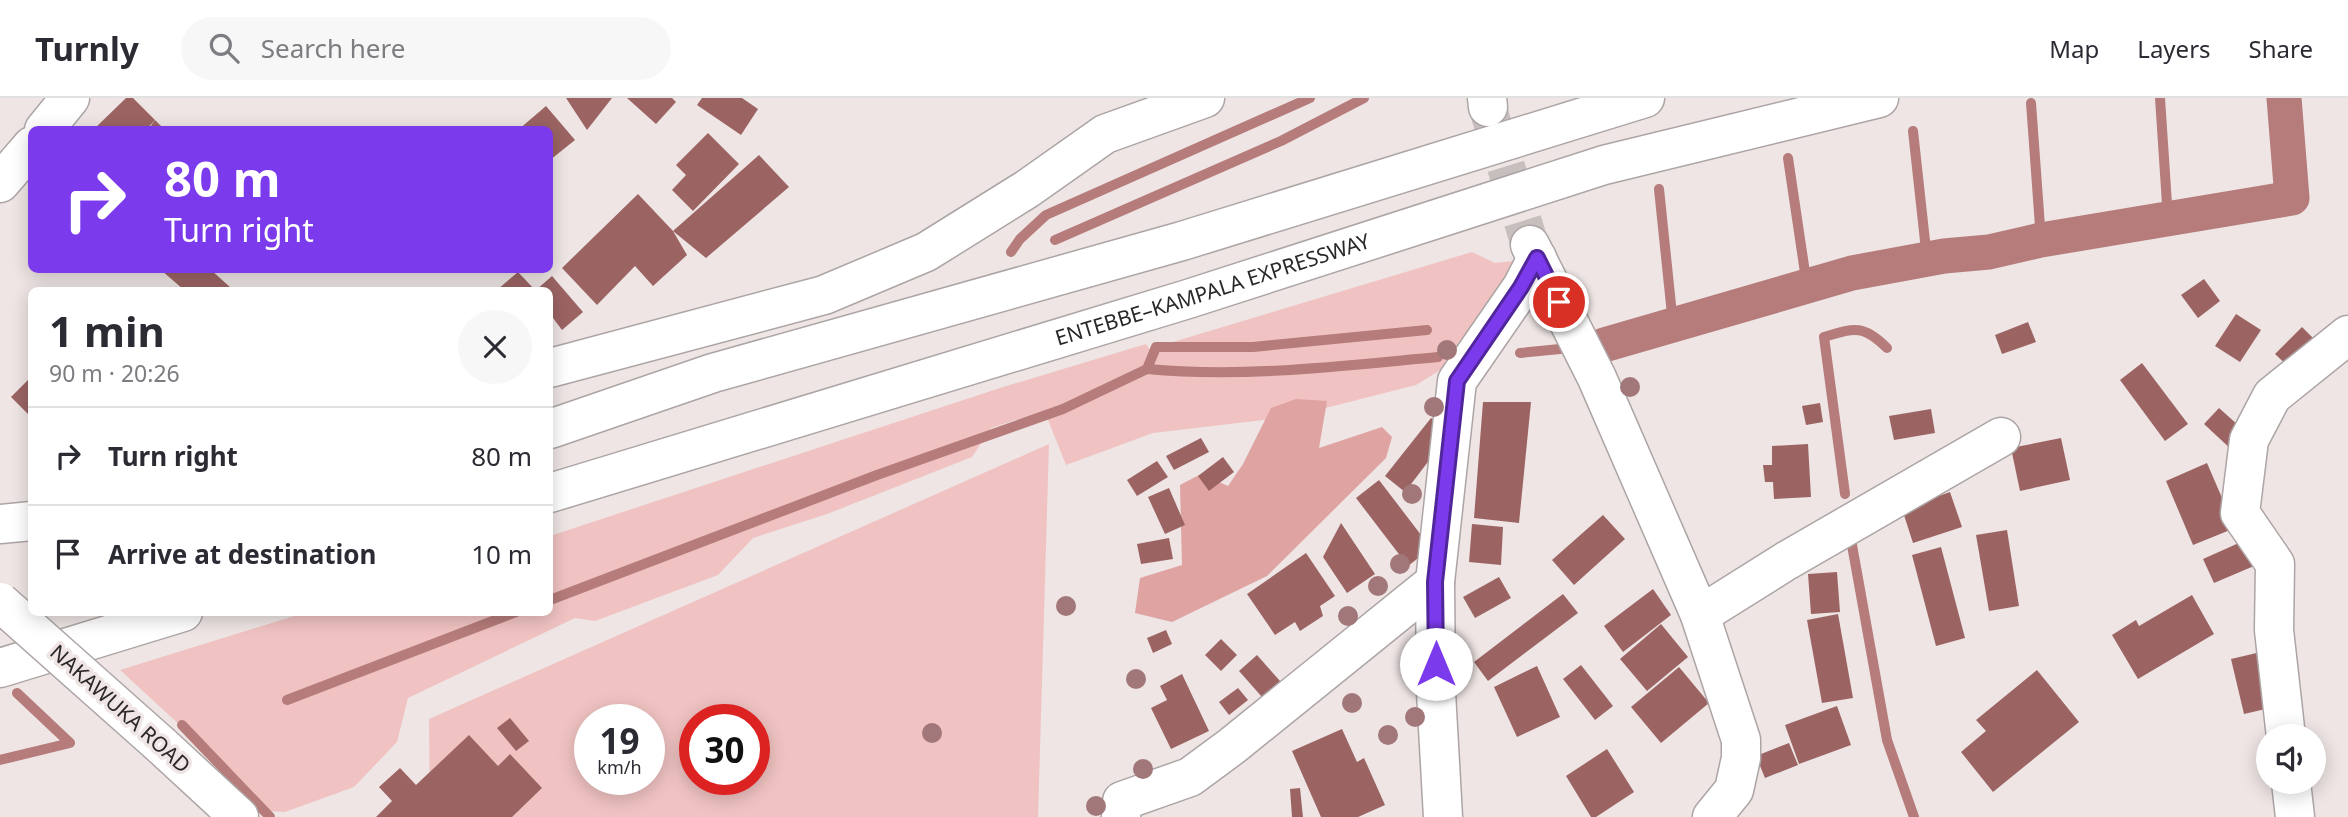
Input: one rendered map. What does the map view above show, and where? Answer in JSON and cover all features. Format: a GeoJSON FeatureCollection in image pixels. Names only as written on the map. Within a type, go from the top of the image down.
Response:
{"type":"FeatureCollection","features":[{"type":"Feature","properties":{"kind":"main road"},"geometry":{"type":"LineString","coordinates":[[47,126],[70,98]]}},
{"type":"Feature","properties":{"kind":"main road"},"geometry":{"type":"LineString","coordinates":[[553,367],[824,295],[926,252],[1027,189],[1105,134],[1205,98]]}},
{"type":"Feature","properties":{"kind":"main road"},"geometry":{"type":"LineString","coordinates":[[553,428],[713,373],[1182,241],[1645,98]]}},
{"type":"Feature","properties":{"kind":"main road","name":"ENTEBBE–KAMPALA EXPRESSWAY"},"geometry":{"type":"LineString","coordinates":[[553,492],[1188,299],[1604,165],[1879,98]]}},
{"type":"Feature","properties":{"kind":"main road"},"geometry":{"type":"LineString","coordinates":[[0,183],[28,151]]}},
{"type":"Feature","properties":{"kind":"main road"},"geometry":{"type":"LineString","coordinates":[[1443,817],[1436,692],[1435,582],[1457,381],[1521,287],[1533,251],[1597,378],[1700,615],[1741,740],[1741,758],[1734,790],[1712,817]]}},
{"type":"Feature","properties":{"kind":"main road"},"geometry":{"type":"LineString","coordinates":[[2285,724],[2274,630],[2275,564],[2240,513],[2249,440],[2272,396],[2348,335]]}},
{"type":"Feature","properties":{"kind":"main road"},"geometry":{"type":"LineString","coordinates":[[1700,615],[1786,561],[2001,437]]}},
{"type":"Feature","properties":{"kind":"main road"},"geometry":{"type":"LineString","coordinates":[[0,524],[28,521]]}},
{"type":"Feature","properties":{"kind":"main road"},"geometry":{"type":"LineString","coordinates":[[1121,817],[1122,801],[1190,777],[1435,582]]}},
{"type":"Feature","properties":{"kind":"main road","name":"NAKAWUKA ROAD"},"geometry":{"type":"LineString","coordinates":[[0,602],[239,817]]}},
{"type":"Feature","properties":{"kind":"main road"},"geometry":{"type":"LineString","coordinates":[[0,611],[28,603]]}},
{"type":"Feature","properties":{"kind":"main road"},"geometry":{"type":"LineString","coordinates":[[0,668],[170,616]]}},
{"type":"Feature","properties":{"kind":"main road"},"geometry":{"type":"LineString","coordinates":[[2292,794],[2295,817]]}},
{"type":"Feature","properties":{"kind":"shaded area"},"geometry":{"type":"Polygon","coordinates":[[[1472,252],[1495,263],[1515,261],[1500,293],[1447,366],[1416,385],[1290,417],[1153,433],[1066,465],[1046,415],[1147,369],[1156,347],[1472,252]]]}},
{"type":"Feature","properties":{"kind":"shaded area"},"geometry":{"type":"Polygon","coordinates":[[[1146,344],[1150,350],[1144,365],[1061,405],[991,428],[972,457],[827,514],[753,538],[718,575],[595,621],[575,618],[408,698],[397,742],[354,787],[285,812],[266,811],[195,739],[120,670],[294,616],[553,616],[553,535],[1000,388],[1146,344]]]}},
{"type":"Feature","properties":{"kind":"shaded area"},"geometry":{"type":"Polygon","coordinates":[[[1296,399],[1327,401],[1319,448],[1382,427],[1392,437],[1386,458],[1267,576],[1172,622],[1135,613],[1140,578],[1182,565],[1180,485],[1201,474],[1228,486],[1243,464],[1271,408],[1296,399]]]}},
{"type":"Feature","properties":{"kind":"shaded area"},"geometry":{"type":"Polygon","coordinates":[[[1049,444],[1038,817],[430,817],[429,719],[1049,444]]]}},
{"type":"Feature","properties":{"kind":"building"},"geometry":{"type":"Polygon","coordinates":[[[126,98],[133,98],[155,120],[150,126],[97,126],[126,98]]]}},
{"type":"Feature","properties":{"kind":"building"},"geometry":{"type":"Polygon","coordinates":[[[566,98],[612,98],[587,130],[566,98]]]}},
{"type":"Feature","properties":{"kind":"building"},"geometry":{"type":"Polygon","coordinates":[[[627,98],[672,98],[676,102],[656,124],[627,98]]]}},
{"type":"Feature","properties":{"kind":"building"},"geometry":{"type":"Polygon","coordinates":[[[702,98],[742,98],[758,109],[741,135],[697,105],[702,98]]]}},
{"type":"Feature","properties":{"kind":"building"},"geometry":{"type":"Polygon","coordinates":[[[546,106],[575,140],[553,158],[553,126],[523,126],[546,106]]]}},
{"type":"Feature","properties":{"kind":"building"},"geometry":{"type":"Polygon","coordinates":[[[708,133],[739,164],[693,211],[672,190],[686,175],[676,165],[708,133]]]}},
{"type":"Feature","properties":{"kind":"building"},"geometry":{"type":"Polygon","coordinates":[[[759,155],[789,187],[706,258],[673,231],[759,155]]]}},
{"type":"Feature","properties":{"kind":"building"},"geometry":{"type":"Polygon","coordinates":[[[638,194],[673,231],[687,255],[653,286],[635,266],[597,305],[562,268],[638,194]]]}},
{"type":"Feature","properties":{"kind":"building"},"geometry":{"type":"Polygon","coordinates":[[[164,273],[214,273],[230,287],[181,287],[164,273]]]}},
{"type":"Feature","properties":{"kind":"building"},"geometry":{"type":"Polygon","coordinates":[[[519,273],[532,287],[500,287],[519,273]]]}},
{"type":"Feature","properties":{"kind":"building"},"geometry":{"type":"Polygon","coordinates":[[[552,276],[583,312],[562,330],[553,318],[553,287],[539,287],[552,276]]]}},
{"type":"Feature","properties":{"kind":"building"},"geometry":{"type":"Polygon","coordinates":[[[2204,279],[2220,301],[2198,318],[2181,295],[2204,279]]]}},
{"type":"Feature","properties":{"kind":"building"},"geometry":{"type":"Polygon","coordinates":[[[2236,314],[2261,330],[2240,362],[2215,346],[2236,314]]]}},
{"type":"Feature","properties":{"kind":"building"},"geometry":{"type":"Polygon","coordinates":[[[2028,322],[2036,342],[2002,354],[1995,335],[2028,322]]]}},
{"type":"Feature","properties":{"kind":"building"},"geometry":{"type":"Polygon","coordinates":[[[2302,327],[2320,345],[2294,372],[2275,354],[2302,327]]]}},
{"type":"Feature","properties":{"kind":"building"},"geometry":{"type":"Polygon","coordinates":[[[2142,363],[2188,424],[2165,441],[2120,380],[2142,363]]]}},
{"type":"Feature","properties":{"kind":"building"},"geometry":{"type":"Polygon","coordinates":[[[28,380],[28,414],[11,397],[28,380]]]}},
{"type":"Feature","properties":{"kind":"building"},"geometry":{"type":"Polygon","coordinates":[[[1483,402],[1531,402],[1519,523],[1474,518],[1483,402]]]}},
{"type":"Feature","properties":{"kind":"building"},"geometry":{"type":"Polygon","coordinates":[[[1820,403],[1823,422],[1806,425],[1802,406],[1820,403]]]}},
{"type":"Feature","properties":{"kind":"building"},"geometry":{"type":"Polygon","coordinates":[[[2219,408],[2248,434],[2233,451],[2204,424],[2219,408]]]}},
{"type":"Feature","properties":{"kind":"building"},"geometry":{"type":"Polygon","coordinates":[[[1931,409],[1935,433],[1894,440],[1889,416],[1931,409]]]}},
{"type":"Feature","properties":{"kind":"building"},"geometry":{"type":"Polygon","coordinates":[[[1431,418],[1440,425],[1437,450],[1405,492],[1385,476],[1431,418]]]}},
{"type":"Feature","properties":{"kind":"building"},"geometry":{"type":"Polygon","coordinates":[[[1201,438],[1209,452],[1174,470],[1166,456],[1201,438]]]}},
{"type":"Feature","properties":{"kind":"building"},"geometry":{"type":"Polygon","coordinates":[[[2061,438],[2070,480],[2020,491],[2011,448],[2061,438]]]}},
{"type":"Feature","properties":{"kind":"building"},"geometry":{"type":"Polygon","coordinates":[[[1808,444],[1811,497],[1774,499],[1773,482],[1765,482],[1763,465],[1772,465],[1772,446],[1808,444]]]}},
{"type":"Feature","properties":{"kind":"building"},"geometry":{"type":"Polygon","coordinates":[[[1223,457],[1234,472],[1209,491],[1198,476],[1223,457]]]}},
{"type":"Feature","properties":{"kind":"building"},"geometry":{"type":"Polygon","coordinates":[[[1157,461],[1168,477],[1137,496],[1127,480],[1157,461]]]}},
{"type":"Feature","properties":{"kind":"building"},"geometry":{"type":"Polygon","coordinates":[[[2207,463],[2235,528],[2193,545],[2166,481],[2207,463]]]}},
{"type":"Feature","properties":{"kind":"building"},"geometry":{"type":"Polygon","coordinates":[[[1379,480],[1431,548],[1408,566],[1356,498],[1379,480]]]}},
{"type":"Feature","properties":{"kind":"building"},"geometry":{"type":"Polygon","coordinates":[[[1169,488],[1185,525],[1165,534],[1148,497],[1169,488]]]}},
{"type":"Feature","properties":{"kind":"building"},"geometry":{"type":"Polygon","coordinates":[[[1950,492],[1962,527],[1913,543],[1902,509],[1950,492]]]}},
{"type":"Feature","properties":{"kind":"building"},"geometry":{"type":"Polygon","coordinates":[[[1603,515],[1625,539],[1574,585],[1552,560],[1603,515]]]}},
{"type":"Feature","properties":{"kind":"building"},"geometry":{"type":"Polygon","coordinates":[[[1341,523],[1375,574],[1347,593],[1323,557],[1341,523]]]}},
{"type":"Feature","properties":{"kind":"building"},"geometry":{"type":"Polygon","coordinates":[[[1472,524],[1503,527],[1501,565],[1469,562],[1472,524]]]}},
{"type":"Feature","properties":{"kind":"building"},"geometry":{"type":"Polygon","coordinates":[[[2007,530],[2019,606],[1989,611],[1976,535],[2007,530]]]}},
{"type":"Feature","properties":{"kind":"building"},"geometry":{"type":"Polygon","coordinates":[[[1169,538],[1173,559],[1141,564],[1137,544],[1169,538]]]}},
{"type":"Feature","properties":{"kind":"building"},"geometry":{"type":"Polygon","coordinates":[[[2250,538],[2261,563],[2214,583],[2203,559],[2250,538]]]}},
{"type":"Feature","properties":{"kind":"building"},"geometry":{"type":"Polygon","coordinates":[[[1941,547],[1965,638],[1936,646],[1912,555],[1941,547]]]}},
{"type":"Feature","properties":{"kind":"building"},"geometry":{"type":"Polygon","coordinates":[[[1306,553],[1335,596],[1320,606],[1323,616],[1300,631],[1295,622],[1275,635],[1247,594],[1306,553]]]}},
{"type":"Feature","properties":{"kind":"building"},"geometry":{"type":"Polygon","coordinates":[[[1837,572],[1840,612],[1811,614],[1808,574],[1837,572]]]}},
{"type":"Feature","properties":{"kind":"building"},"geometry":{"type":"Polygon","coordinates":[[[1499,577],[1511,598],[1475,618],[1463,597],[1499,577]]]}},
{"type":"Feature","properties":{"kind":"building"},"geometry":{"type":"Polygon","coordinates":[[[1653,589],[1671,615],[1623,652],[1604,626],[1653,589]]]}},
{"type":"Feature","properties":{"kind":"building"},"geometry":{"type":"Polygon","coordinates":[[[1563,594],[1578,613],[1488,681],[1474,662],[1563,594]]]}},
{"type":"Feature","properties":{"kind":"building"},"geometry":{"type":"Polygon","coordinates":[[[2192,595],[2214,634],[2138,679],[2112,635],[2136,620],[2139,626],[2192,595]]]}},
{"type":"Feature","properties":{"kind":"building"},"geometry":{"type":"Polygon","coordinates":[[[1838,614],[1853,698],[1822,703],[1807,620],[1838,614]]]}},
{"type":"Feature","properties":{"kind":"building"},"geometry":{"type":"Polygon","coordinates":[[[1661,624],[1688,657],[1647,691],[1620,659],[1661,624]]]}},
{"type":"Feature","properties":{"kind":"building"},"geometry":{"type":"Polygon","coordinates":[[[1166,630],[1172,644],[1153,653],[1147,638],[1166,630]]]}},
{"type":"Feature","properties":{"kind":"building"},"geometry":{"type":"Polygon","coordinates":[[[1221,639],[1237,655],[1221,671],[1205,655],[1221,639]]]}},
{"type":"Feature","properties":{"kind":"building"},"geometry":{"type":"Polygon","coordinates":[[[2261,652],[2274,707],[2244,714],[2231,659],[2261,652]]]}},
{"type":"Feature","properties":{"kind":"building"},"geometry":{"type":"Polygon","coordinates":[[[1257,655],[1280,681],[1262,697],[1239,671],[1257,655]]]}},
{"type":"Feature","properties":{"kind":"building"},"geometry":{"type":"Polygon","coordinates":[[[1581,665],[1613,706],[1595,720],[1563,679],[1581,665]]]}},
{"type":"Feature","properties":{"kind":"building"},"geometry":{"type":"Polygon","coordinates":[[[1537,666],[1560,717],[1517,737],[1494,687],[1537,666]]]}},
{"type":"Feature","properties":{"kind":"building"},"geometry":{"type":"Polygon","coordinates":[[[1679,667],[1709,703],[1661,743],[1631,707],[1679,667]]]}},
{"type":"Feature","properties":{"kind":"building"},"geometry":{"type":"Polygon","coordinates":[[[2037,670],[2079,722],[1993,792],[1961,752],[1986,731],[1976,720],[2037,670]]]}},
{"type":"Feature","properties":{"kind":"building"},"geometry":{"type":"Polygon","coordinates":[[[1182,674],[1209,731],[1171,749],[1151,708],[1167,700],[1160,686],[1182,674]]]}},
{"type":"Feature","properties":{"kind":"building"},"geometry":{"type":"Polygon","coordinates":[[[1238,688],[1248,700],[1229,715],[1219,702],[1238,688]]]}},
{"type":"Feature","properties":{"kind":"building"},"geometry":{"type":"Polygon","coordinates":[[[1837,706],[1851,745],[1799,764],[1785,725],[1837,706]]]}},
{"type":"Feature","properties":{"kind":"building"},"geometry":{"type":"Polygon","coordinates":[[[510,718],[529,741],[516,751],[497,728],[510,718]]]}},
{"type":"Feature","properties":{"kind":"building"},"geometry":{"type":"Polygon","coordinates":[[[1342,729],[1357,762],[1364,758],[1385,805],[1358,817],[1321,817],[1292,751],[1342,729]]]}},
{"type":"Feature","properties":{"kind":"building"},"geometry":{"type":"Polygon","coordinates":[[[469,735],[498,766],[510,754],[542,788],[512,817],[376,817],[392,801],[379,787],[400,768],[416,785],[469,735]]]}},
{"type":"Feature","properties":{"kind":"building"},"geometry":{"type":"Polygon","coordinates":[[[1789,743],[1798,765],[1765,778],[1756,756],[1789,743]]]}},
{"type":"Feature","properties":{"kind":"building"},"geometry":{"type":"Polygon","coordinates":[[[1607,749],[1634,792],[1596,817],[1591,817],[1566,776],[1607,749]]]}},
{"type":"Feature","properties":{"kind":"building"},"geometry":{"type":"Polygon","coordinates":[[[1300,788],[1303,817],[1292,817],[1290,789],[1300,788]]]}},
{"type":"Feature","properties":{"kind":"waterway"},"geometry":{"type":"LineString","coordinates":[[1011,252],[1020,239],[1046,215],[1310,98]]}},
{"type":"Feature","properties":{"kind":"waterway"},"geometry":{"type":"LineString","coordinates":[[1055,240],[1281,141],[1364,98]]}},
{"type":"Feature","properties":{"kind":"waterway"},"geometry":{"type":"LineString","coordinates":[[2160,98],[2168,219]]}},
{"type":"Feature","properties":{"kind":"waterway"},"geometry":{"type":"LineString","coordinates":[[1604,345],[1852,273],[1944,256],[1989,252],[2041,240],[2292,198],[2284,98]]}},
{"type":"Feature","properties":{"kind":"waterway"},"geometry":{"type":"LineString","coordinates":[[2031,103],[2041,240]]}},
{"type":"Feature","properties":{"kind":"waterway"},"geometry":{"type":"LineString","coordinates":[[1913,131],[1927,259]]}},
{"type":"Feature","properties":{"kind":"waterway"},"geometry":{"type":"LineString","coordinates":[[1788,158],[1807,286]]}},
{"type":"Feature","properties":{"kind":"waterway"},"geometry":{"type":"LineString","coordinates":[[1659,189],[1673,324]]}},
{"type":"Feature","properties":{"kind":"waterway"},"geometry":{"type":"LineString","coordinates":[[553,599],[877,475],[1063,409],[1147,369],[1156,347],[1253,347],[1427,330]]}},
{"type":"Feature","properties":{"kind":"waterway"},"geometry":{"type":"LineString","coordinates":[[1845,494],[1824,337],[1858,330],[1871,335],[1887,348]]}},
{"type":"Feature","properties":{"kind":"waterway"},"geometry":{"type":"LineString","coordinates":[[1520,353],[1560,349]]}},
{"type":"Feature","properties":{"kind":"waterway"},"geometry":{"type":"LineString","coordinates":[[1147,369],[1256,372],[1438,357]]}},
{"type":"Feature","properties":{"kind":"waterway"},"geometry":{"type":"LineString","coordinates":[[1850,534],[1887,740],[1914,817]]}},
{"type":"Feature","properties":{"kind":"waterway"},"geometry":{"type":"LineString","coordinates":[[287,700],[506,616]]}},
{"type":"Feature","properties":{"kind":"waterway"},"geometry":{"type":"LineString","coordinates":[[0,760],[70,743],[17,693]]}},
{"type":"Feature","properties":{"kind":"waterway"},"geometry":{"type":"LineString","coordinates":[[182,725],[270,817]]}},
{"type":"Feature","properties":{"kind":"tunnel"},"geometry":{"type":"LineString","coordinates":[[1489,112],[1530,245]]}},
{"type":"Feature","properties":{"kind":"route"},"geometry":{"type":"LineString","coordinates":[[1436,664],[1435,582],[1457,381],[1521,287],[1537,258],[1559,302]]}}]}
